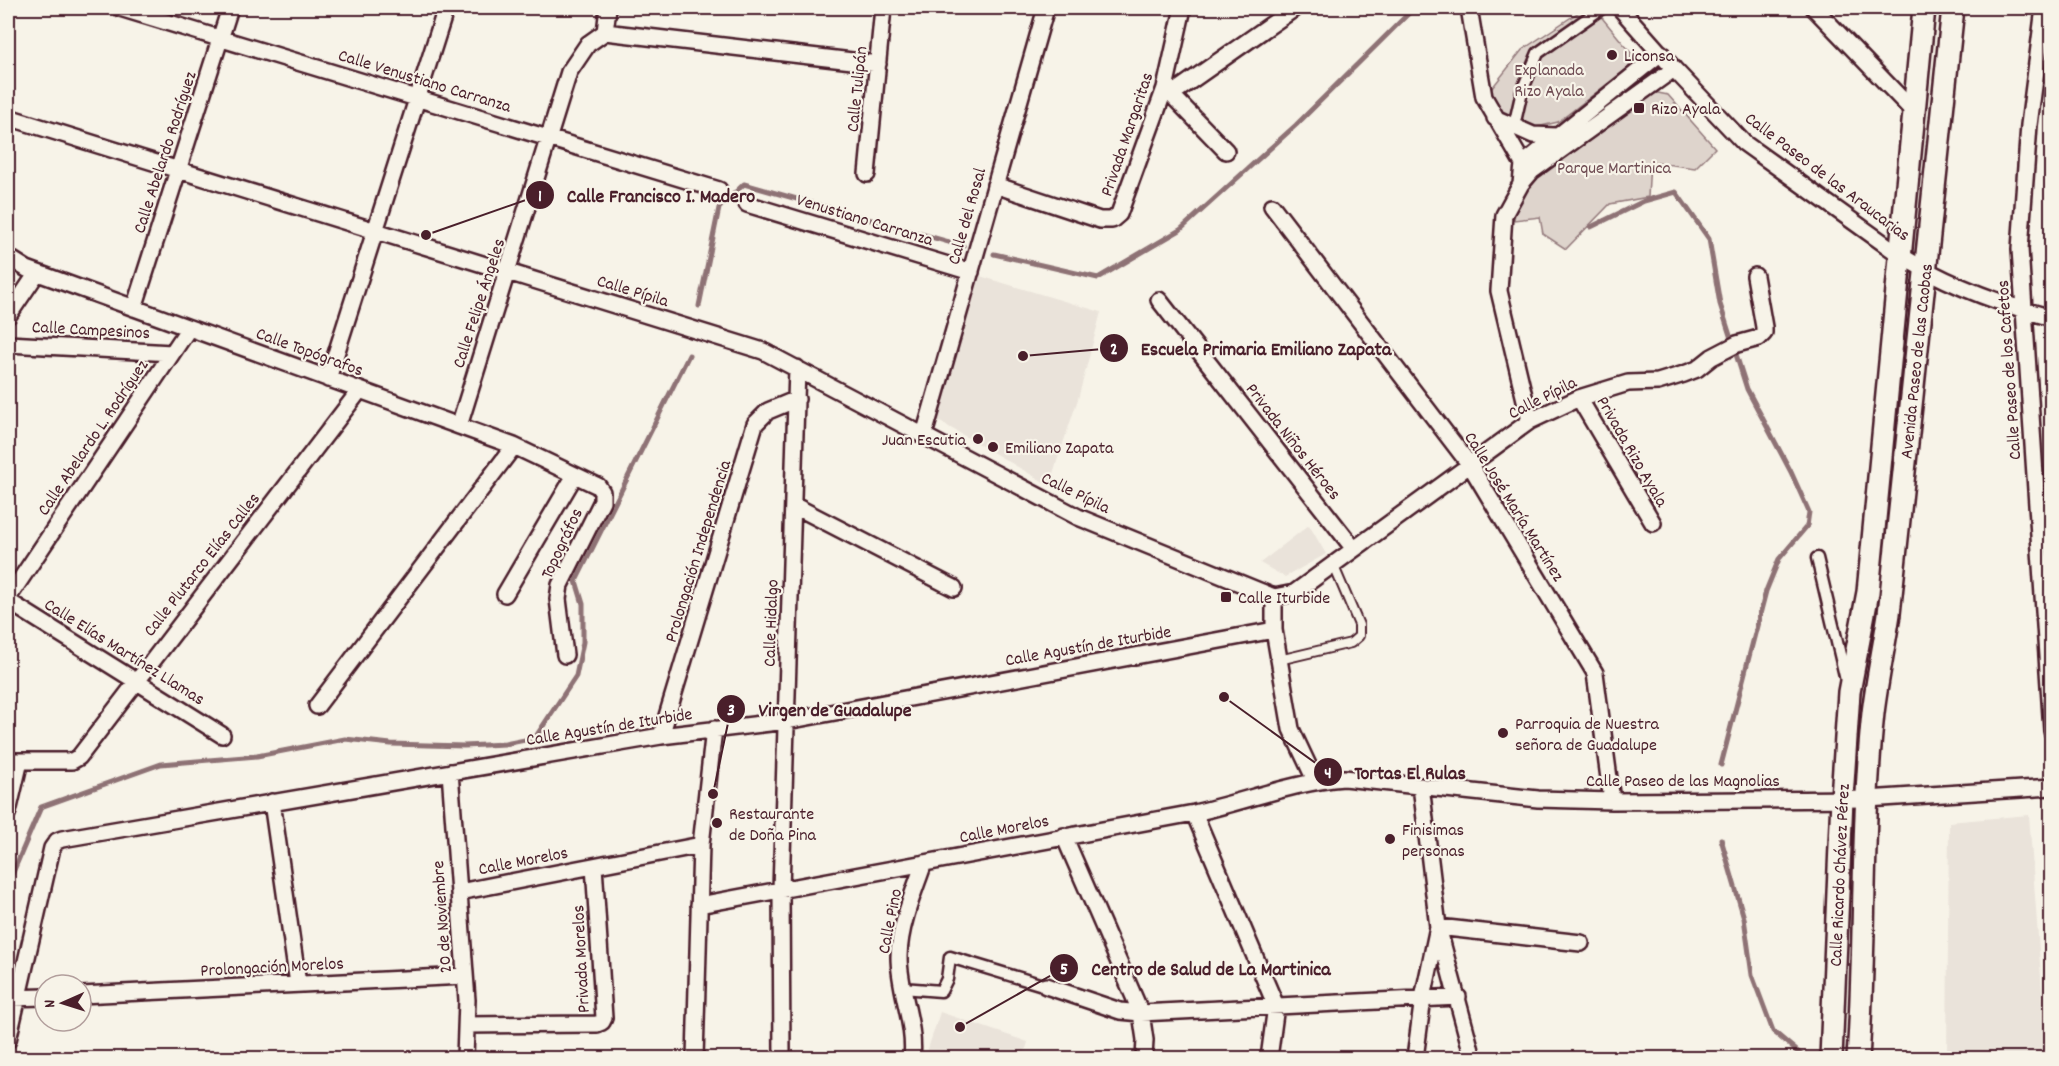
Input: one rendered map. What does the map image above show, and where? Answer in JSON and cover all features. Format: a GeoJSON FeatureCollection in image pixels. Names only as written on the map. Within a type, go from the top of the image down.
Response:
{"type":"FeatureCollection","features":[{"type":"Feature","properties":{"kind":"main road","name":"Avenida Paseo de las Caobas"},"geometry":{"type":"LineString","coordinates":[[1849,692],[1868,592],[1924,8]]}},
{"type":"Feature","properties":{"kind":"main road","name":"Avenida Paseo de las Caobas"},"geometry":{"type":"LineString","coordinates":[[1873,712],[1889,614],[1953,8]]}},
{"type":"Feature","properties":{"kind":"main road","name":"Calle Ricardo Chávez Pérez"},"geometry":{"type":"LineString","coordinates":[[1831,1059],[1849,692]]}},
{"type":"Feature","properties":{"kind":"main road","name":"Calle Ricardo Chávez Pérez"},"geometry":{"type":"LineString","coordinates":[[1858,1059],[1863,993],[1867,799],[1873,712]]}},
{"type":"Feature","properties":{"kind":"street","name":"Calle Venustiano Carranza"},"geometry":{"type":"LineString","coordinates":[[120,8],[719,190]]}},
{"type":"Feature","properties":{"kind":"street","name":"Calle Abelardo Rodríguez"},"geometry":{"type":"LineString","coordinates":[[134,308],[231,8]]}},
{"type":"Feature","properties":{"kind":"street"},"geometry":{"type":"LineString","coordinates":[[328,379],[446,8]]}},
{"type":"Feature","properties":{"kind":"street"},"geometry":{"type":"LineString","coordinates":[[608,8],[605,32],[878,64]]}},
{"type":"Feature","properties":{"kind":"street","name":"Calle Tulipán"},"geometry":{"type":"LineString","coordinates":[[867,174],[883,8]]}},
{"type":"Feature","properties":{"kind":"street","name":"Calle del Rosal"},"geometry":{"type":"LineString","coordinates":[[924,435],[1046,8]]}},
{"type":"Feature","properties":{"kind":"street","name":"Privada Margaritas"},"geometry":{"type":"LineString","coordinates":[[995,185],[1100,220],[1112,220],[1119,214],[1168,91],[1184,8]]}},
{"type":"Feature","properties":{"kind":"street"},"geometry":{"type":"LineString","coordinates":[[1226,151],[1168,91],[1295,8]]}},
{"type":"Feature","properties":{"kind":"street"},"geometry":{"type":"LineString","coordinates":[[1469,8],[1485,98],[1495,118],[1528,168]]}},
{"type":"Feature","properties":{"kind":"street"},"geometry":{"type":"LineString","coordinates":[[1514,126],[1522,91],[1538,53],[1602,8]]}},
{"type":"Feature","properties":{"kind":"street","name":"Calle Paseo de las Araucarias"},"geometry":{"type":"LineString","coordinates":[[1620,8],[1744,143],[1900,255],[1924,271],[2023,310],[2052,318]]}},
{"type":"Feature","properties":{"kind":"street"},"geometry":{"type":"LineString","coordinates":[[1815,8],[1914,112]]}},
{"type":"Feature","properties":{"kind":"street","name":"Calle Paseo de los Cafetos"},"geometry":{"type":"LineString","coordinates":[[2044,8],[2029,125],[2020,249],[2052,731]]}},
{"type":"Feature","properties":{"kind":"street","name":"Calle Felipe Ángeles"},"geometry":{"type":"LineString","coordinates":[[459,426],[570,72],[588,45],[605,32]]}},
{"type":"Feature","properties":{"kind":"street"},"geometry":{"type":"LineString","coordinates":[[1530,421],[1499,291],[1504,215],[1528,168],[1556,136],[1661,53]]}},
{"type":"Feature","properties":{"kind":"street"},"geometry":{"type":"LineString","coordinates":[[1528,168],[1674,69]]}},
{"type":"Feature","properties":{"kind":"street","name":"Calle Pípila"},"geometry":{"type":"LineString","coordinates":[[8,117],[763,351],[1078,517],[1274,597],[1294,593],[1530,421],[1579,398],[1628,382],[1658,382],[1697,369],[1712,357],[1737,344],[1759,338],[1764,333],[1755,276]]}},
{"type":"Feature","properties":{"kind":"street"},"geometry":{"type":"LineString","coordinates":[[1495,118],[1533,135],[1556,136]]}},
{"type":"Feature","properties":{"kind":"street","name":"Venustiano Carranza"},"geometry":{"type":"LineString","coordinates":[[747,204],[971,272]]}},
{"type":"Feature","properties":{"kind":"street","name":"Calle José María Martínez"},"geometry":{"type":"LineString","coordinates":[[1272,206],[1470,465],[1595,673],[1612,801]]}},
{"type":"Feature","properties":{"kind":"street","name":"Calle Topógrafos"},"geometry":{"type":"LineString","coordinates":[[8,257],[37,273],[514,446],[598,486]]}},
{"type":"Feature","properties":{"kind":"street"},"geometry":{"type":"LineString","coordinates":[[8,316],[37,273]]}},
{"type":"Feature","properties":{"kind":"street","name":"Privada Niños Héroes"},"geometry":{"type":"LineString","coordinates":[[1159,300],[1354,549]]}},
{"type":"Feature","properties":{"kind":"street","name":"Calle Abelardo L. Rodríguez"},"geometry":{"type":"LineString","coordinates":[[8,599],[189,328]]}},
{"type":"Feature","properties":{"kind":"street","name":"Calle Campesinos"},"geometry":{"type":"LineString","coordinates":[[8,344],[172,353]]}},
{"type":"Feature","properties":{"kind":"street","name":"Calle Hidalgo"},"geometry":{"type":"LineString","coordinates":[[782,1059],[780,890],[797,368]]}},
{"type":"Feature","properties":{"kind":"street","name":"Calle Plutarco Elías Calles"},"geometry":{"type":"LineString","coordinates":[[14,761],[72,761],[79,757],[360,390]]}},
{"type":"Feature","properties":{"kind":"street","name":"Privada Rizo Ayala"},"geometry":{"type":"LineString","coordinates":[[1579,398],[1653,523]]}},
{"type":"Feature","properties":{"kind":"street","name":"Prolongación Independencia"},"geometry":{"type":"LineString","coordinates":[[661,736],[755,424],[768,411],[797,399]]}},
{"type":"Feature","properties":{"kind":"street"},"geometry":{"type":"LineString","coordinates":[[317,706],[514,446]]}},
{"type":"Feature","properties":{"kind":"street"},"geometry":{"type":"LineString","coordinates":[[505,594],[575,475]]}},
{"type":"Feature","properties":{"kind":"street","name":"Topográfos"},"geometry":{"type":"LineString","coordinates":[[566,655],[558,599],[560,585],[602,501],[602,492],[598,486]]}},
{"type":"Feature","properties":{"kind":"street"},"geometry":{"type":"LineString","coordinates":[[794,505],[954,588]]}},
{"type":"Feature","properties":{"kind":"street"},"geometry":{"type":"LineString","coordinates":[[1817,558],[1849,692]]}},
{"type":"Feature","properties":{"kind":"street"},"geometry":{"type":"LineString","coordinates":[[1274,597],[1274,630],[1291,729],[1315,780]]}},
{"type":"Feature","properties":{"kind":"street","name":"Calle Elías Martínez Llamas"},"geometry":{"type":"LineString","coordinates":[[8,599],[222,735]]}},
{"type":"Feature","properties":{"kind":"street","name":"Calle Agustín de Iturbide"},"geometry":{"type":"LineString","coordinates":[[12,998],[52,848],[57,841],[661,736],[787,721],[1274,630]]}},
{"type":"Feature","properties":{"kind":"street"},"geometry":{"type":"LineString","coordinates":[[695,1059],[701,845],[714,729]]}},
{"type":"Feature","properties":{"kind":"street"},"geometry":{"type":"LineString","coordinates":[[8,812],[14,761]]}},
{"type":"Feature","properties":{"kind":"street","name":"20 de Noviembre"},"geometry":{"type":"LineString","coordinates":[[450,772],[465,976],[465,1059]]}},
{"type":"Feature","properties":{"kind":"street","name":"Calle Paseo de las Magnolias"},"geometry":{"type":"LineString","coordinates":[[1315,780],[1344,778],[1538,800],[1612,801],[1867,799],[2052,787]]}},
{"type":"Feature","properties":{"kind":"street","name":"Calle Morelos"},"geometry":{"type":"LineString","coordinates":[[699,906],[1194,813],[1234,804],[1315,780]]}},
{"type":"Feature","properties":{"kind":"street"},"geometry":{"type":"LineString","coordinates":[[1421,786],[1438,927],[1473,1059]]}},
{"type":"Feature","properties":{"kind":"street"},"geometry":{"type":"LineString","coordinates":[[272,802],[298,984]]}},
{"type":"Feature","properties":{"kind":"street"},"geometry":{"type":"LineString","coordinates":[[1194,813],[1276,1006],[1269,1059]]}},
{"type":"Feature","properties":{"kind":"street"},"geometry":{"type":"LineString","coordinates":[[1064,836],[1141,1013],[1145,1040],[1144,1059]]}},
{"type":"Feature","properties":{"kind":"street","name":"Calle Morelos"},"geometry":{"type":"LineString","coordinates":[[459,892],[701,845]]}},
{"type":"Feature","properties":{"kind":"street","name":"Calle Pino"},"geometry":{"type":"LineString","coordinates":[[912,1059],[914,1046],[902,988],[899,956],[908,907],[924,862]]}},
{"type":"Feature","properties":{"kind":"street","name":"Privada Morelos"},"geometry":{"type":"LineString","coordinates":[[466,1025],[597,1024],[602,1022],[604,1018],[594,866]]}},
{"type":"Feature","properties":{"kind":"street"},"geometry":{"type":"LineString","coordinates":[[1438,927],[1581,943]]}},
{"type":"Feature","properties":{"kind":"street"},"geometry":{"type":"LineString","coordinates":[[1415,1059],[1423,998],[1438,927]]}},
{"type":"Feature","properties":{"kind":"street"},"geometry":{"type":"LineString","coordinates":[[902,988],[941,991],[947,979],[950,957],[1120,1011],[1141,1013],[1458,997]]}},
{"type":"Feature","properties":{"kind":"street","name":"Prolongación Morelos"},"geometry":{"type":"LineString","coordinates":[[93,994],[465,976]]}},
{"type":"Feature","properties":{"kind":"street"},"geometry":{"type":"LineString","coordinates":[[8,1040],[12,998],[33,997]]}},
{"type":"Feature","properties":{"kind":"lane"},"geometry":{"type":"LineString","coordinates":[[1279,660],[1351,643],[1359,636],[1359,625],[1333,564]]}},
{"type":"Feature","properties":{"kind":"shaded area"},"geometry":{"type":"Polygon","coordinates":[[[980,276],[1101,312],[1078,399],[1049,485],[937,420],[980,276]]]}},
{"type":"Feature","properties":{"kind":"shaded area"},"geometry":{"type":"Polygon","coordinates":[[[1309,525],[1326,554],[1285,577],[1260,563],[1309,525]]]}},
{"type":"Feature","properties":{"kind":"shaded area"},"geometry":{"type":"Polygon","coordinates":[[[2029,815],[2047,1058],[1947,1058],[1949,822],[2029,815]]]}},
{"type":"Feature","properties":{"kind":"shaded area"},"geometry":{"type":"Polygon","coordinates":[[[940,1012],[1028,1042],[1023,1058],[925,1058],[940,1012]]]}},
{"type":"Feature","properties":{"kind":"green space","name":"Explanada Rizo Ayala"},"geometry":{"type":"Polygon","coordinates":[[[1585,8],[1594,8],[1631,53],[1629,67],[1558,122],[1537,127],[1517,123],[1501,112],[1488,93],[1522,50],[1585,8]]]}},
{"type":"Feature","properties":{"kind":"green space","name":"Parque Martinica"},"geometry":{"type":"Polygon","coordinates":[[[1653,92],[1668,95],[1715,148],[1695,168],[1650,162],[1648,197],[1610,204],[1566,249],[1543,234],[1540,217],[1514,220],[1516,203],[1524,189],[1653,92]]]}},
{"type":"Feature","properties":{"kind":"waterway"},"geometry":{"type":"LineString","coordinates":[[994,254],[1098,278],[1180,230],[1296,125],[1414,8]]}},
{"type":"Feature","properties":{"kind":"waterway"},"geometry":{"type":"LineString","coordinates":[[699,306],[719,208],[744,184],[963,246]]}},
{"type":"Feature","properties":{"kind":"waterway"},"geometry":{"type":"LineString","coordinates":[[1591,227],[1644,201],[1676,192],[1709,239],[1720,304],[1747,389],[1791,472],[1809,512],[1807,526],[1779,559],[1766,591],[1721,765]]}},
{"type":"Feature","properties":{"kind":"waterway"},"geometry":{"type":"LineString","coordinates":[[8,884],[41,807],[161,764],[257,756],[345,739],[391,744],[464,746],[505,744],[535,738],[576,676],[583,642],[583,604],[576,581],[689,355]]}},
{"type":"Feature","properties":{"kind":"waterway"},"geometry":{"type":"LineString","coordinates":[[1721,839],[1744,918],[1752,975],[1773,1031],[1805,1058]]}},
{"type":"Feature","properties":{"kind":"place","name":"Liconsa"},"geometry":{"type":"Point","coordinates":[1612,55]}},
{"type":"Feature","properties":{"kind":"place","name":"Rizo Ayala"},"geometry":{"type":"Point","coordinates":[1639,108]}},
{"type":"Feature","properties":{"kind":"place","name":"Calle Francisco I. Madero"},"geometry":{"type":"Point","coordinates":[426,235]}},
{"type":"Feature","properties":{"kind":"place","name":"Escuela Primaria Emiliano Zapata"},"geometry":{"type":"Point","coordinates":[1023,356]}},
{"type":"Feature","properties":{"kind":"place","name":"Juan Escutia"},"geometry":{"type":"Point","coordinates":[978,439]}},
{"type":"Feature","properties":{"kind":"place","name":"Emiliano Zapata"},"geometry":{"type":"Point","coordinates":[993,447]}},
{"type":"Feature","properties":{"kind":"place","name":"Calle Iturbide"},"geometry":{"type":"Point","coordinates":[1226,597]}},
{"type":"Feature","properties":{"kind":"place","name":"Tortas El Rulas"},"geometry":{"type":"Point","coordinates":[1224,697]}},
{"type":"Feature","properties":{"kind":"place","name":"Parroquia de Nuestra señora de Guadalupe"},"geometry":{"type":"Point","coordinates":[1503,733]}},
{"type":"Feature","properties":{"kind":"place","name":"Virgen de Guadalupe"},"geometry":{"type":"Point","coordinates":[713,794]}},
{"type":"Feature","properties":{"kind":"place","name":"Restaurante de Doña Pina"},"geometry":{"type":"Point","coordinates":[717,823]}},
{"type":"Feature","properties":{"kind":"place","name":"Finisimas personas"},"geometry":{"type":"Point","coordinates":[1390,839]}},
{"type":"Feature","properties":{"kind":"place","name":"Centro de Salud de La Martinica"},"geometry":{"type":"Point","coordinates":[960,1027]}}]}
